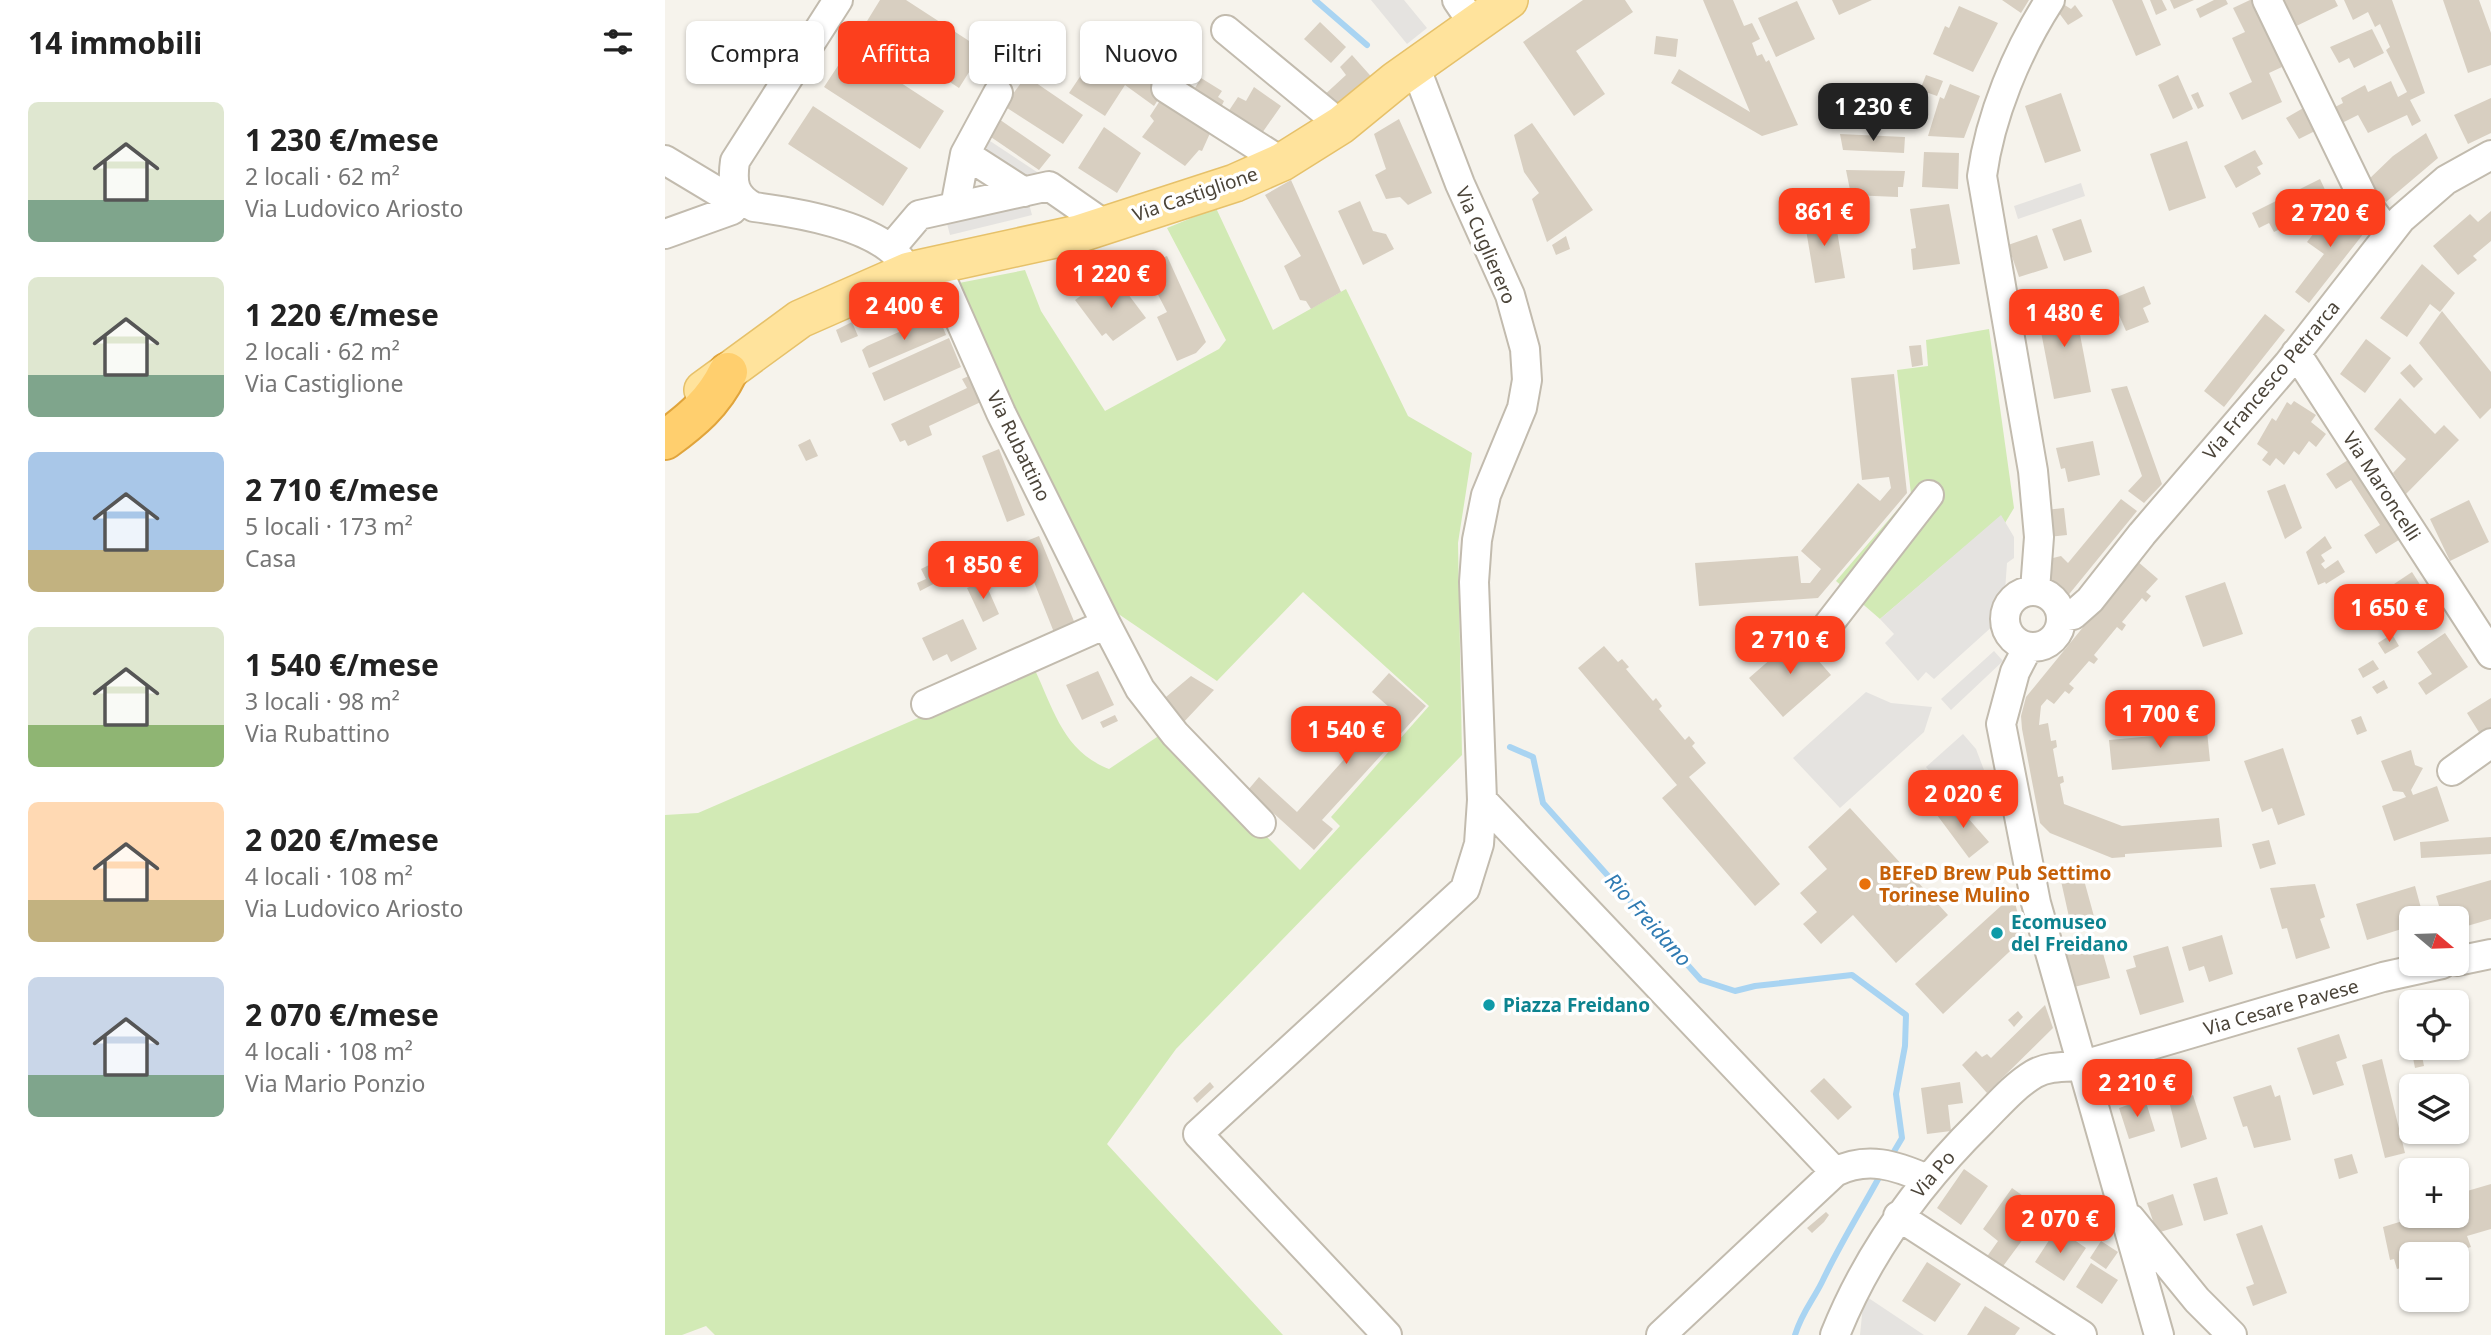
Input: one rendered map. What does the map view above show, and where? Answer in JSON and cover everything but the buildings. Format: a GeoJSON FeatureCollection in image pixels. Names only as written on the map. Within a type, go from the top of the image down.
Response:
{"type":"FeatureCollection","features":[{"type":"Feature","properties":{"kind":"highway"},"geometry":{"type":"LineString","coordinates":[[665,440],[700,413],[718,392],[728,372]]}},
{"type":"Feature","properties":{"kind":"main road","name":"Via Castiglione"},"geometry":{"type":"LineString","coordinates":[[665,417],[800,319],[912,262],[1078,234],[1235,183],[1282,162],[1342,125],[1415,66],[1466,12],[1509,0]]}},
{"type":"Feature","properties":{"kind":"street"},"geometry":{"type":"LineString","coordinates":[[740,200],[732,182],[735,161],[838,0]]}},
{"type":"Feature","properties":{"kind":"street"},"geometry":{"type":"LineString","coordinates":[[2035,590],[2039,537],[2033,471],[1982,176],[1987,145],[2020,54],[2050,0]]}},
{"type":"Feature","properties":{"kind":"street"},"geometry":{"type":"LineString","coordinates":[[2267,0],[2364,200],[2389,234]]}},
{"type":"Feature","properties":{"kind":"street"},"geometry":{"type":"LineString","coordinates":[[1226,30],[1342,125]]}},
{"type":"Feature","properties":{"kind":"street","name":"Via Cuglierero"},"geometry":{"type":"LineString","coordinates":[[1387,1335],[1198,1134],[1465,889],[1479,844],[1482,800],[1474,582],[1486,495],[1522,408],[1527,380],[1525,349],[1510,295],[1460,184],[1415,66]]}},
{"type":"Feature","properties":{"kind":"street"},"geometry":{"type":"LineString","coordinates":[[1165,88],[1282,162]]}},
{"type":"Feature","properties":{"kind":"street"},"geometry":{"type":"LineString","coordinates":[[955,207],[965,153],[998,93]]}},
{"type":"Feature","properties":{"kind":"street"},"geometry":{"type":"LineString","coordinates":[[965,153],[1024,192]]}},
{"type":"Feature","properties":{"kind":"street","name":"Via Francesco Petrarca"},"geometry":{"type":"LineString","coordinates":[[2062,617],[2073,615],[2090,600],[2142,534],[2296,353],[2401,219],[2447,180],[2491,155]]}},
{"type":"Feature","properties":{"kind":"street"},"geometry":{"type":"LineString","coordinates":[[665,160],[720,193],[754,206],[842,227],[912,262],[919,215],[1049,186],[1105,225]]}},
{"type":"Feature","properties":{"kind":"street"},"geometry":{"type":"LineString","coordinates":[[665,234],[719,215],[740,200]]}},
{"type":"Feature","properties":{"kind":"street","name":"Via Rubattino"},"geometry":{"type":"LineString","coordinates":[[912,262],[1001,413],[1140,689],[1175,734],[1262,823]]}},
{"type":"Feature","properties":{"kind":"street","name":"Via Maroncelli"},"geometry":{"type":"LineString","coordinates":[[2296,353],[2491,654]]}},
{"type":"Feature","properties":{"kind":"street"},"geometry":{"type":"LineString","coordinates":[[1828,625],[1929,495]]}},
{"type":"Feature","properties":{"kind":"street"},"geometry":{"type":"LineString","coordinates":[[2035,590],[2053,598],[2062,617],[2056,636],[2038,647],[2028,647],[2010,635],[2005,615],[2015,597],[2035,590]]}},
{"type":"Feature","properties":{"kind":"street"},"geometry":{"type":"LineString","coordinates":[[926,704],[1106,624]]}},
{"type":"Feature","properties":{"kind":"street"},"geometry":{"type":"LineString","coordinates":[[2028,647],[2009,690],[2001,724],[2036,903],[2080,1066],[2159,1335]]}},
{"type":"Feature","properties":{"kind":"street"},"geometry":{"type":"LineString","coordinates":[[2452,771],[2491,744]]}},
{"type":"Feature","properties":{"kind":"street"},"geometry":{"type":"LineString","coordinates":[[1482,800],[1835,1172]]}},
{"type":"Feature","properties":{"kind":"street"},"geometry":{"type":"LineString","coordinates":[[2469,959],[2491,954]]}},
{"type":"Feature","properties":{"kind":"street","name":"Via Cesare Pavese"},"geometry":{"type":"LineString","coordinates":[[2080,1066],[2399,973]]}},
{"type":"Feature","properties":{"kind":"street","name":"Via Po"},"geometry":{"type":"LineString","coordinates":[[1835,1335],[1866,1266],[1898,1216],[1927,1178],[2001,1102],[2034,1074],[2052,1067],[2080,1066]]}},
{"type":"Feature","properties":{"kind":"street"},"geometry":{"type":"LineString","coordinates":[[1661,1335],[1835,1172],[1870,1161],[1927,1178]]}},
{"type":"Feature","properties":{"kind":"street"},"geometry":{"type":"LineString","coordinates":[[2123,1209],[2197,1300],[2232,1335]]}},
{"type":"Feature","properties":{"kind":"street"},"geometry":{"type":"LineString","coordinates":[[1898,1216],[2082,1335]]}},
{"type":"Feature","properties":{"kind":"green space"},"geometry":{"type":"Polygon","coordinates":[[[1216,208],[1273,330],[1346,289],[1408,416],[1472,453],[1458,543],[1462,755],[1176,1049],[1107,1144],[1283,1335],[715,1335],[706,1326],[682,1335],[665,1335],[665,815],[698,813],[1034,668],[1054,714],[1081,752],[1109,769],[1163,733],[1300,870],[1340,826],[1331,817],[1429,706],[1303,592],[1217,681],[1117,613],[1099,595],[986,353],[959,283],[1025,270],[1041,311],[1105,411],[1219,349],[1226,340],[1167,228],[1216,208]]]}},
{"type":"Feature","properties":{"kind":"green space"},"geometry":{"type":"Polygon","coordinates":[[[1989,329],[2014,508],[2005,523],[2001,516],[1880,619],[1836,581],[1911,494],[1897,370],[1928,366],[1926,340],[1989,329]]]}},
{"type":"Feature","properties":{"kind":"shaded area"},"geometry":{"type":"Polygon","coordinates":[[[1371,0],[1404,0],[1427,28],[1407,44],[1371,0]]]}},
{"type":"Feature","properties":{"kind":"shaded area"},"geometry":{"type":"Polygon","coordinates":[[[984,137],[1040,174],[1024,180],[981,154],[984,137]]]}},
{"type":"Feature","properties":{"kind":"shaded area"},"geometry":{"type":"Polygon","coordinates":[[[2081,183],[2085,196],[2018,219],[2014,206],[2081,183]]]}},
{"type":"Feature","properties":{"kind":"shaded area"},"geometry":{"type":"Polygon","coordinates":[[[1028,200],[1032,215],[950,235],[946,220],[1028,200]]]}},
{"type":"Feature","properties":{"kind":"shaded area"},"geometry":{"type":"Polygon","coordinates":[[[2001,515],[2014,537],[2014,558],[2007,563],[2005,591],[1995,624],[1934,679],[1926,672],[1918,681],[1885,643],[1894,634],[1880,619],[2001,515]]]}},
{"type":"Feature","properties":{"kind":"shaded area"},"geometry":{"type":"Polygon","coordinates":[[[1994,651],[2003,661],[1951,710],[1941,699],[1994,651]]]}},
{"type":"Feature","properties":{"kind":"shaded area"},"geometry":{"type":"Polygon","coordinates":[[[1866,692],[1891,703],[1932,707],[1924,732],[1840,808],[1793,758],[1866,692]]]}},
{"type":"Feature","properties":{"kind":"shaded area"},"geometry":{"type":"Polygon","coordinates":[[[1963,734],[1976,749],[1984,770],[1952,798],[1926,767],[1963,734]]]}},
{"type":"Feature","properties":{"kind":"shaded area"},"geometry":{"type":"Polygon","coordinates":[[[1864,1295],[1924,1335],[1860,1335],[1864,1295]]]}},
{"type":"Feature","properties":{"kind":"waterway"},"geometry":{"type":"LineString","coordinates":[[1315,0],[1367,45]]}},
{"type":"Feature","properties":{"kind":"waterway","name":"Rio Freidano"},"geometry":{"type":"LineString","coordinates":[[1510,747],[1533,757],[1543,803],[1701,980],[1735,991],[1755,986],[1852,975],[1906,1015],[1905,1046],[1896,1094],[1902,1138],[1889,1160]]}},
{"type":"Feature","properties":{"kind":"waterway","name":"Rio Freidano"},"geometry":{"type":"LineString","coordinates":[[1795,1335],[1804,1313],[1882,1172]]}},
{"type":"Feature","properties":{"kind":"place","name":"BEFeD Brew Pub Settimo Torinese Mulino"},"geometry":{"type":"Point","coordinates":[1865,884]}},
{"type":"Feature","properties":{"kind":"place","name":"Ecomuseo del Freidano"},"geometry":{"type":"Point","coordinates":[1997,933]}},
{"type":"Feature","properties":{"kind":"place","name":"Piazza Freidano"},"geometry":{"type":"Point","coordinates":[1489,1005]}}]}
